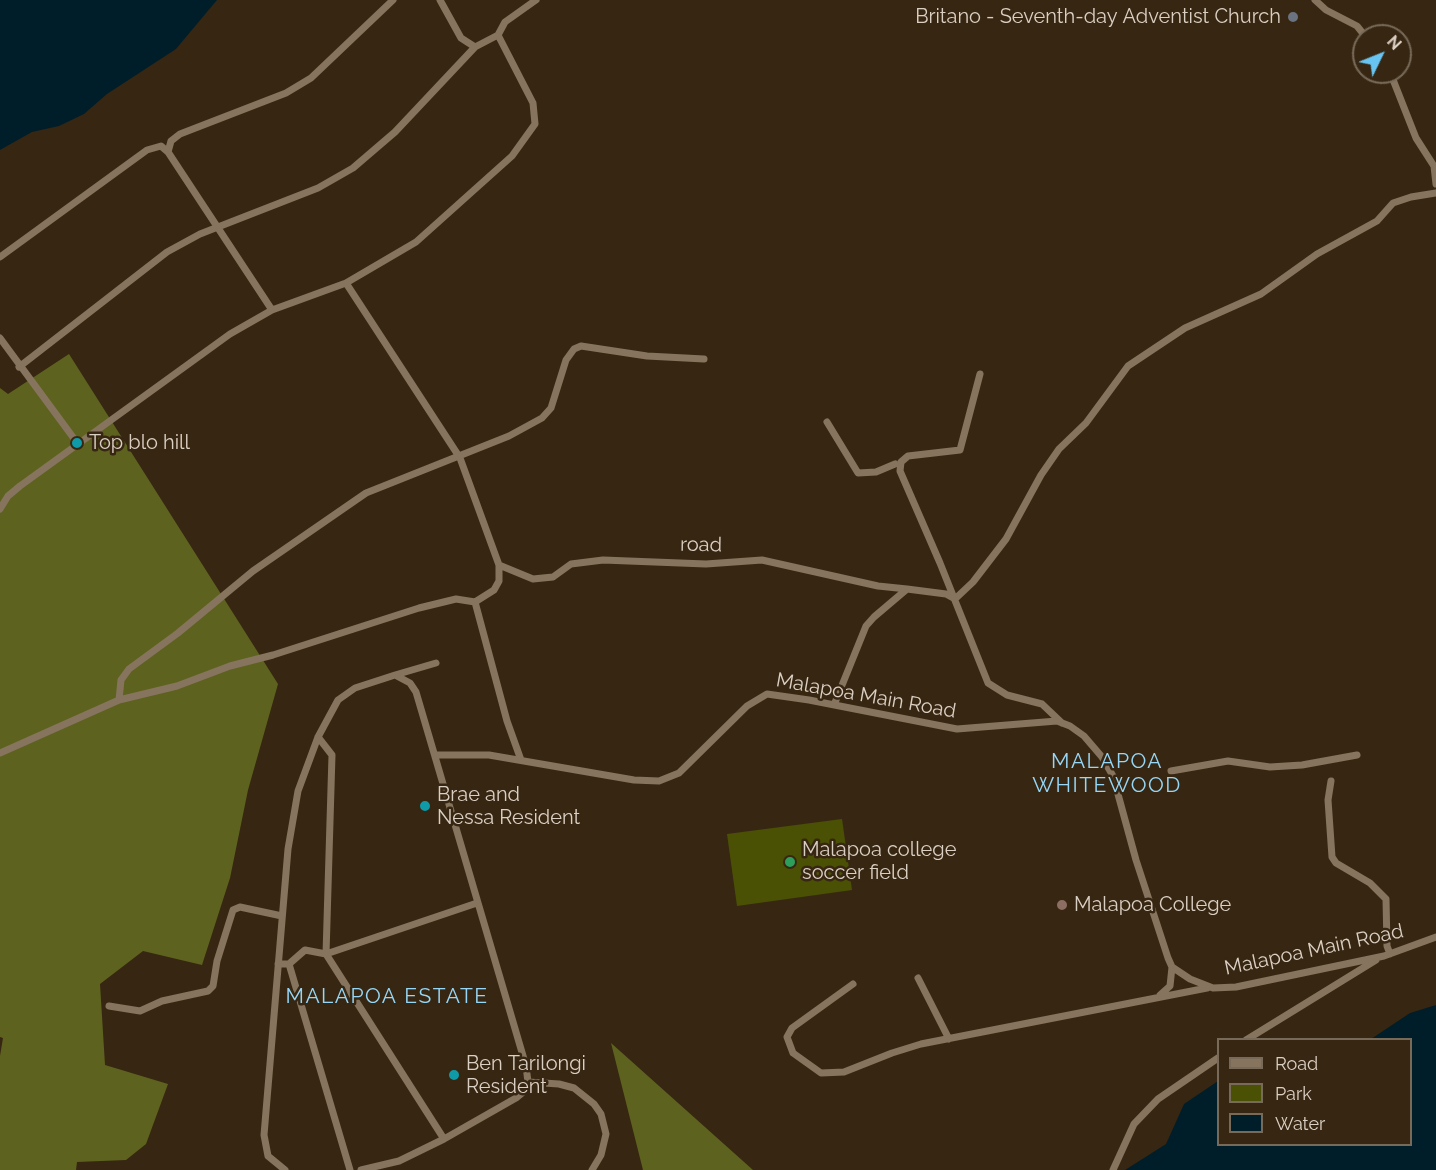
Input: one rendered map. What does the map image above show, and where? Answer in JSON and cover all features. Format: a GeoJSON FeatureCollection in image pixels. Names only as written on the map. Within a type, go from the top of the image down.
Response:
{"type":"FeatureCollection","features":[{"type":"Feature","properties":{"kind":"street"},"geometry":{"type":"LineString","coordinates":[[168,152],[171,141],[180,134],[286,93],[311,78],[393,0]]}},
{"type":"Feature","properties":{"kind":"street"},"geometry":{"type":"LineString","coordinates":[[440,0],[460,38],[475,46]]}},
{"type":"Feature","properties":{"kind":"street"},"geometry":{"type":"LineString","coordinates":[[19,367],[167,252],[200,234],[318,188],[353,168],[395,132],[475,46],[498,35],[505,22],[537,0]]}},
{"type":"Feature","properties":{"kind":"street"},"geometry":{"type":"LineString","coordinates":[[1315,0],[1326,10],[1353,24]]}},
{"type":"Feature","properties":{"kind":"street"},"geometry":{"type":"LineString","coordinates":[[0,509],[8,496],[230,334],[272,310],[346,284],[416,242],[526,141],[536,124],[533,103],[498,35]]}},
{"type":"Feature","properties":{"kind":"street"},"geometry":{"type":"LineString","coordinates":[[1395,84],[1416,138],[1434,166],[1436,184]]}},
{"type":"Feature","properties":{"kind":"street"},"geometry":{"type":"LineString","coordinates":[[0,257],[147,150],[161,147],[168,152],[272,310]]}},
{"type":"Feature","properties":{"kind":"street"},"geometry":{"type":"LineString","coordinates":[[955,599],[973,582],[1006,539],[1041,475],[1059,449],[1086,423],[1128,366],[1185,328],[1261,294],[1317,254],[1369,226],[1394,203],[1411,196],[1436,193]]}},
{"type":"Feature","properties":{"kind":"street"},"geometry":{"type":"LineString","coordinates":[[0,753],[119,700],[177,686],[230,666],[419,608],[456,599],[476,602],[494,590],[499,581],[499,565],[460,458],[392,349],[346,284]]}},
{"type":"Feature","properties":{"kind":"street"},"geometry":{"type":"LineString","coordinates":[[0,338],[19,367],[78,444]]}},
{"type":"Feature","properties":{"kind":"street"},"geometry":{"type":"LineString","coordinates":[[119,700],[121,680],[129,669],[253,571],[366,493],[460,458],[542,418],[551,408],[566,360],[574,349],[581,346],[647,356],[704,359]]}},
{"type":"Feature","properties":{"kind":"street"},"geometry":{"type":"LineString","coordinates":[[980,375],[960,450],[908,456],[900,467],[911,501],[955,599],[988,683],[1007,696],[1042,704],[1062,723],[1084,736],[1113,776],[1136,860],[1172,967],[1170,986],[1156,998]]}},
{"type":"Feature","properties":{"kind":"street"},"geometry":{"type":"LineString","coordinates":[[827,422],[858,473],[876,472],[895,464]]}},
{"type":"Feature","properties":{"kind":"street","name":"road"},"geometry":{"type":"LineString","coordinates":[[499,565],[533,579],[553,577],[571,564],[603,560],[705,564],[762,560],[878,586],[946,594],[955,599]]}},
{"type":"Feature","properties":{"kind":"street"},"geometry":{"type":"LineString","coordinates":[[834,705],[866,627],[907,589]]}},
{"type":"Feature","properties":{"kind":"street"},"geometry":{"type":"LineString","coordinates":[[476,602],[507,721],[521,760]]}},
{"type":"Feature","properties":{"kind":"street"},"geometry":{"type":"LineString","coordinates":[[285,1170],[272,1161],[264,1145],[269,1054],[282,916],[292,817],[300,783],[332,706],[345,693],[436,663]]}},
{"type":"Feature","properties":{"kind":"street"},"geometry":{"type":"LineString","coordinates":[[361,1170],[399,1161],[444,1139],[516,1098],[528,1083],[526,1065],[413,686],[396,675]]}},
{"type":"Feature","properties":{"kind":"street","name":"Malapoa Main Road"},"geometry":{"type":"LineString","coordinates":[[435,755],[489,755],[634,780],[658,781],[679,773],[721,730],[760,696],[776,694],[957,729],[1043,720],[1062,723]]}},
{"type":"Feature","properties":{"kind":"street"},"geometry":{"type":"LineString","coordinates":[[318,737],[332,755],[326,954],[444,1139]]}},
{"type":"Feature","properties":{"kind":"street"},"geometry":{"type":"LineString","coordinates":[[1171,771],[1228,760],[1281,766],[1356,755]]}},
{"type":"Feature","properties":{"kind":"street"},"geometry":{"type":"LineString","coordinates":[[1249,1038],[1387,955],[1386,899],[1370,883],[1336,863],[1332,856],[1328,800],[1331,781]]}},
{"type":"Feature","properties":{"kind":"street"},"geometry":{"type":"LineString","coordinates":[[278,964],[289,964],[305,950],[326,954],[477,903]]}},
{"type":"Feature","properties":{"kind":"street"},"geometry":{"type":"LineString","coordinates":[[109,1006],[140,1011],[162,1001],[208,991],[213,986],[217,961],[233,910],[240,908],[282,916]]}},
{"type":"Feature","properties":{"kind":"street","name":"Malapoa Main Road"},"geometry":{"type":"LineString","coordinates":[[1172,967],[1190,979],[1213,988],[1275,980],[1387,955],[1436,937]]}},
{"type":"Feature","properties":{"kind":"street"},"geometry":{"type":"LineString","coordinates":[[289,964],[350,1170]]}},
{"type":"Feature","properties":{"kind":"street"},"geometry":{"type":"LineString","coordinates":[[918,978],[949,1039]]}},
{"type":"Feature","properties":{"kind":"street"},"geometry":{"type":"LineString","coordinates":[[853,984],[789,1032],[787,1042],[789,1048],[815,1069],[826,1074],[837,1074],[907,1048],[1213,988]]}},
{"type":"Feature","properties":{"kind":"street"},"geometry":{"type":"LineString","coordinates":[[1113,1170],[1134,1124],[1158,1099],[1217,1059]]}},
{"type":"Feature","properties":{"kind":"street"},"geometry":{"type":"LineString","coordinates":[[812,1077],[815,1069]]}},
{"type":"Feature","properties":{"kind":"street"},"geometry":{"type":"LineString","coordinates":[[528,1083],[559,1084],[580,1090],[598,1108],[606,1134],[601,1155],[592,1170]]}},
{"type":"Feature","properties":{"kind":"green space"},"geometry":{"type":"Polygon","coordinates":[[[69,354],[278,684],[248,790],[230,878],[202,965],[143,951],[100,984],[105,1065],[168,1084],[146,1144],[126,1160],[77,1162],[76,1170],[0,1170],[0,1056],[3,1038],[0,1037],[0,388],[8,394],[69,354]]]}},
{"type":"Feature","properties":{"kind":"green space","name":"Malapoa college soccer field"},"geometry":{"type":"Polygon","coordinates":[[[842,819],[852,890],[737,906],[727,834],[842,819]]]}},
{"type":"Feature","properties":{"kind":"green space"},"geometry":{"type":"Polygon","coordinates":[[[611,1043],[753,1170],[643,1170],[611,1043]]]}},
{"type":"Feature","properties":{"kind":"water"},"geometry":{"type":"Polygon","coordinates":[[[0,0],[217,0],[176,49],[107,94],[84,114],[59,126],[32,132],[0,150],[0,0]]]}},
{"type":"Feature","properties":{"kind":"water"},"geometry":{"type":"Polygon","coordinates":[[[1436,1005],[1436,1170],[1125,1170],[1166,1144],[1184,1104],[1217,1082],[1217,1146],[1412,1146],[1412,1038],[1372,1038],[1410,1013],[1436,1005]]]}},
{"type":"Feature","properties":{"kind":"place","name":"Britano - Seventh-day Adventist Church"},"geometry":{"type":"Point","coordinates":[1293,17]}},
{"type":"Feature","properties":{"kind":"place","name":"Top blo hill"},"geometry":{"type":"Point","coordinates":[77,443]}},
{"type":"Feature","properties":{"kind":"place","name":"Brae and Nessa Resident"},"geometry":{"type":"Point","coordinates":[425,806]}},
{"type":"Feature","properties":{"kind":"place","name":"Malapoa college soccer field"},"geometry":{"type":"Point","coordinates":[790,862]}},
{"type":"Feature","properties":{"kind":"place","name":"Malapoa College"},"geometry":{"type":"Point","coordinates":[1062,905]}},
{"type":"Feature","properties":{"kind":"place","name":"Ben Tarilongi Resident"},"geometry":{"type":"Point","coordinates":[454,1075]}},
{"type":"Feature","properties":{"kind":"district","name":"MALAPOA WHITEWOOD"},"geometry":{"type":"Point","coordinates":[1107,774]}},
{"type":"Feature","properties":{"kind":"district","name":"MALAPOA ESTATE"},"geometry":{"type":"Point","coordinates":[387,997]}}]}
